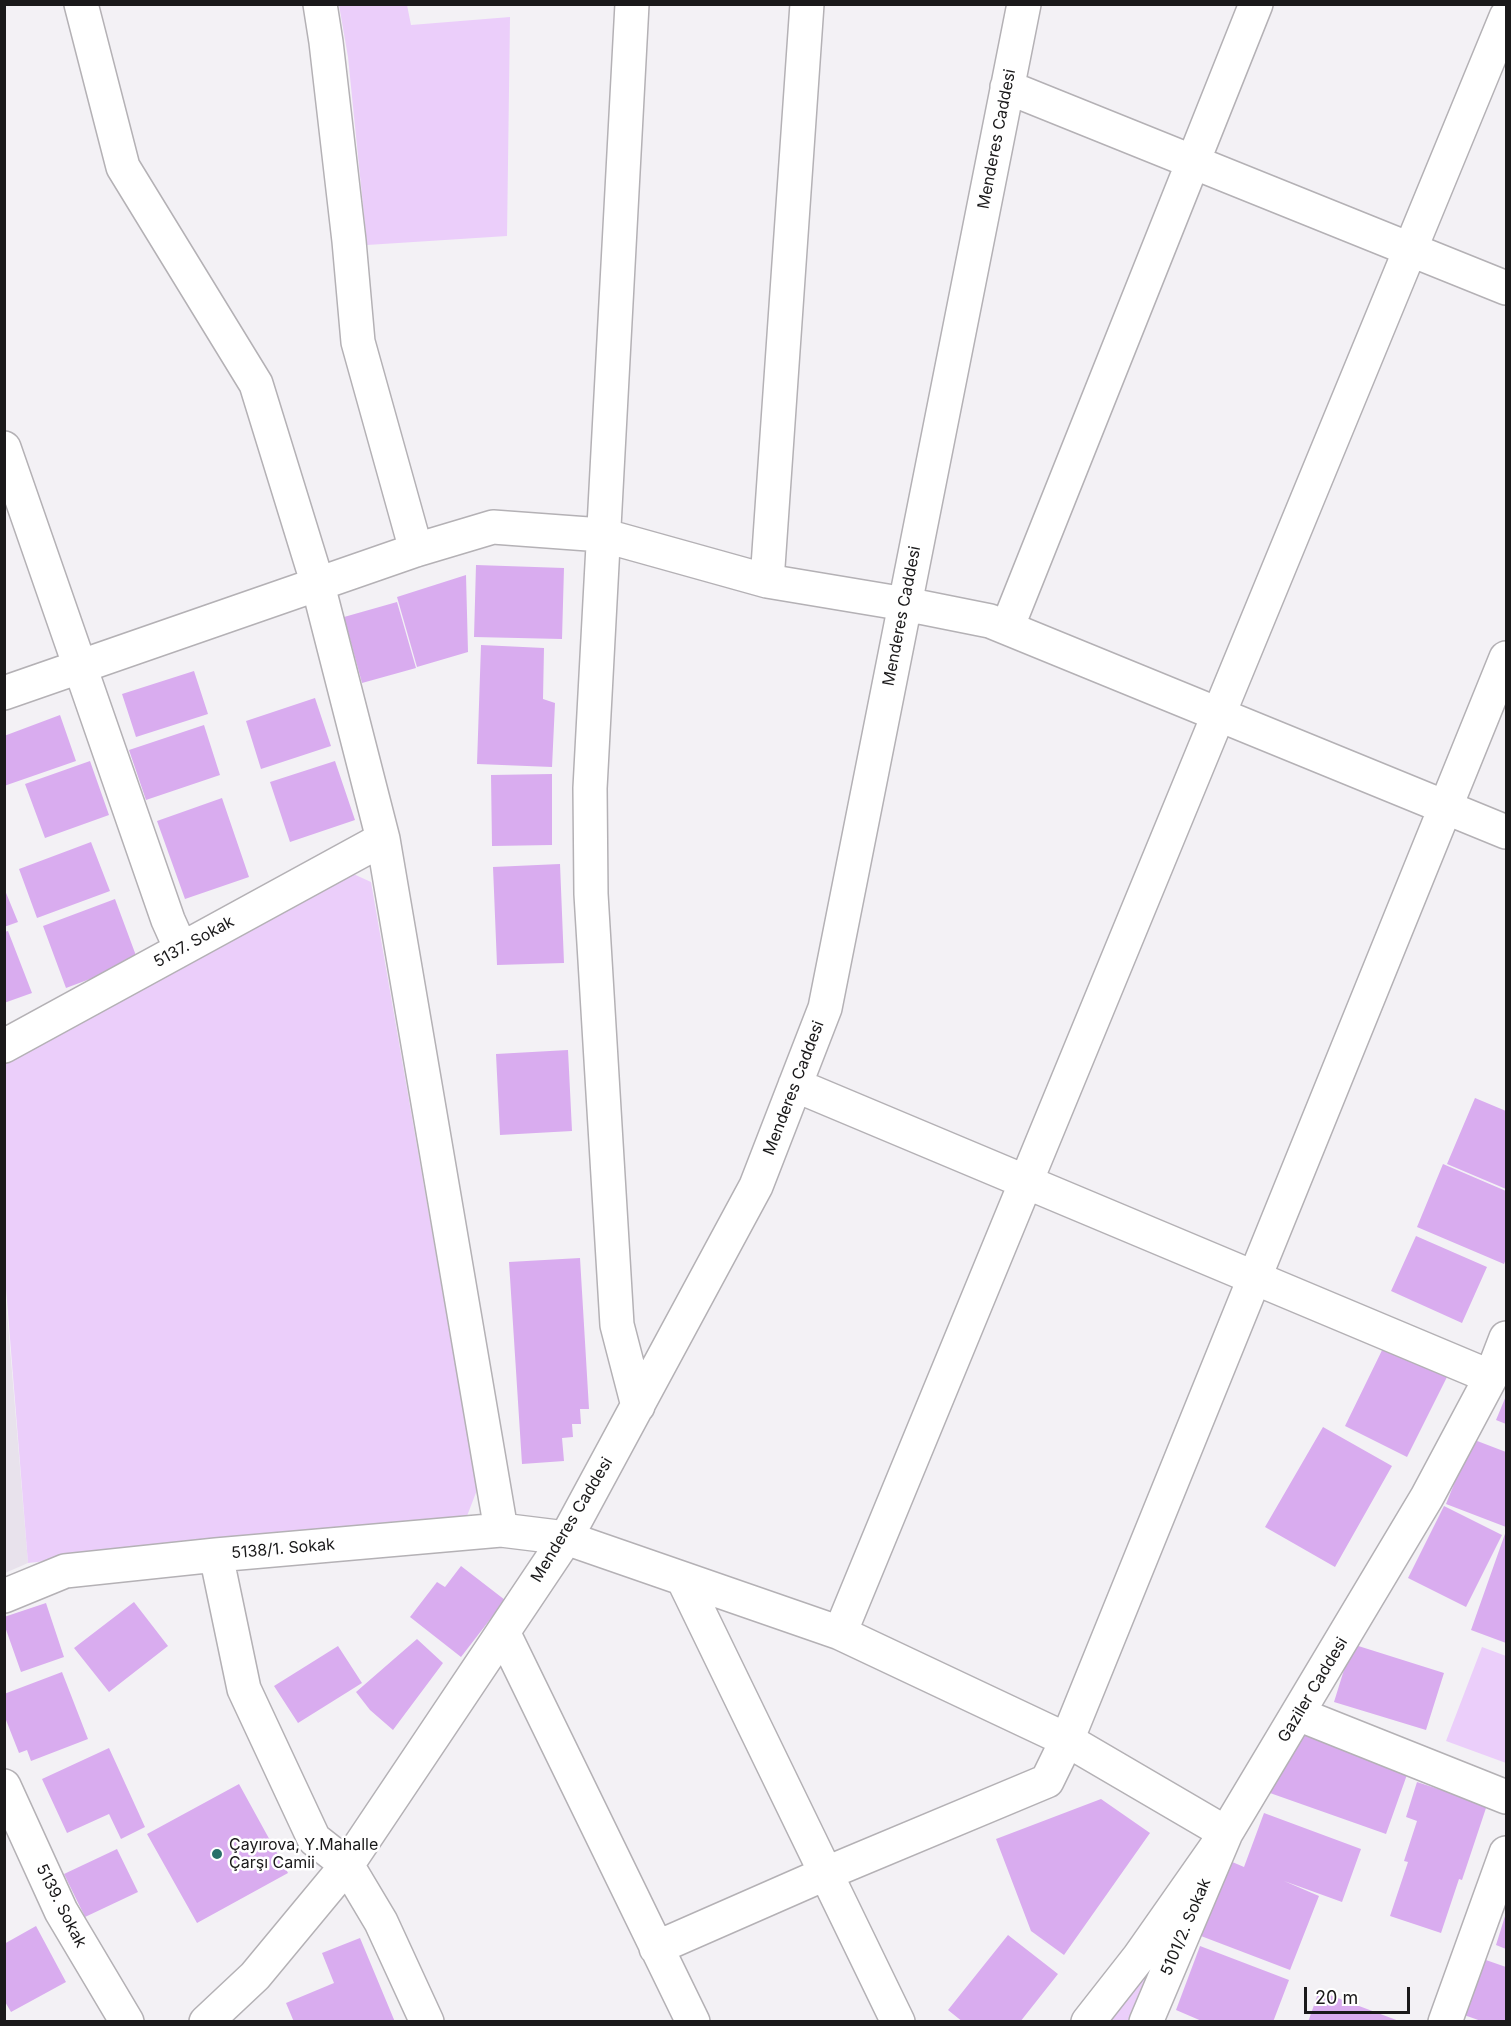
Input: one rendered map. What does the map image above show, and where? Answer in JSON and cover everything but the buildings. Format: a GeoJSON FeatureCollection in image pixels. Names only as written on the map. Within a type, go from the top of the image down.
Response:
{"type":"FeatureCollection","features":[{"type":"Feature","properties":{"kind":"street"},"geometry":{"type":"LineString","coordinates":[[81,4],[123,167],[256,384],[318,585],[382,839],[501,1530]]}},
{"type":"Feature","properties":{"kind":"street"},"geometry":{"type":"LineString","coordinates":[[320,4],[349,241],[357,342],[416,550]]}},
{"type":"Feature","properties":{"kind":"street"},"geometry":{"type":"LineString","coordinates":[[632,4],[590,788],[591,894],[617,1325],[638,1406]]}},
{"type":"Feature","properties":{"kind":"street"},"geometry":{"type":"LineString","coordinates":[[766,581],[807,4]]}},
{"type":"Feature","properties":{"kind":"street","name":"Menderes Caddesi"},"geometry":{"type":"LineString","coordinates":[[206,2022],[255,1976],[347,1864],[566,1538],[756,1185],[825,1008],[1024,4]]}},
{"type":"Feature","properties":{"kind":"street"},"geometry":{"type":"LineString","coordinates":[[1007,628],[1256,4]]}},
{"type":"Feature","properties":{"kind":"street"},"geometry":{"type":"LineString","coordinates":[[840,1633],[1506,17]]}},
{"type":"Feature","properties":{"kind":"street"},"geometry":{"type":"LineString","coordinates":[[1007,87],[1506,288]]}},
{"type":"Feature","properties":{"kind":"street"},"geometry":{"type":"LineString","coordinates":[[4,448],[168,920],[181,949]]}},
{"type":"Feature","properties":{"kind":"street"},"geometry":{"type":"LineString","coordinates":[[4,693],[416,550],[493,526],[602,535],[766,581],[990,621],[1506,832]]}},
{"type":"Feature","properties":{"kind":"street"},"geometry":{"type":"LineString","coordinates":[[656,1948],[827,1873],[1047,1781],[1067,1740],[1506,658]]}},
{"type":"Feature","properties":{"kind":"street","name":"5137. Sokak"},"geometry":{"type":"LineString","coordinates":[[4,1046],[382,839]]}},
{"type":"Feature","properties":{"kind":"street"},"geometry":{"type":"LineString","coordinates":[[795,1085],[1491,1377]]}},
{"type":"Feature","properties":{"kind":"street","name":"Gaziler Caddesi"},"geometry":{"type":"LineString","coordinates":[[1088,2022],[1139,1957],[1226,1833],[1427,1497],[1491,1377],[1506,1338]]}},
{"type":"Feature","properties":{"kind":"street","name":"5138/1. Sokak"},"geometry":{"type":"LineString","coordinates":[[4,1596],[65,1571],[216,1555],[501,1530],[566,1538],[840,1633],[1067,1740],[1226,1833]]}},
{"type":"Feature","properties":{"kind":"street"},"geometry":{"type":"LineString","coordinates":[[216,1555],[244,1689],[314,1839],[347,1864],[381,1922],[427,2022]]}},
{"type":"Feature","properties":{"kind":"street"},"geometry":{"type":"LineString","coordinates":[[683,1579],[898,2022]]}},
{"type":"Feature","properties":{"kind":"street"},"geometry":{"type":"LineString","coordinates":[[503,1632],[693,2022]]}},
{"type":"Feature","properties":{"kind":"street"},"geometry":{"type":"LineString","coordinates":[[1298,1714],[1506,1797]]}},
{"type":"Feature","properties":{"kind":"street","name":"5139. Sokak"},"geometry":{"type":"LineString","coordinates":[[4,1786],[61,1911],[127,2022]]}},
{"type":"Feature","properties":{"kind":"street","name":"5101/2. Sokak"},"geometry":{"type":"LineString","coordinates":[[1146,2022],[1226,1833]]}},
{"type":"Feature","properties":{"kind":"street"},"geometry":{"type":"LineString","coordinates":[[1445,2022],[1506,1853]]}},
{"type":"Feature","properties":{"kind":"shaded area"},"geometry":{"type":"Polygon","coordinates":[[[339,5],[407,5],[411,25],[510,17],[507,236],[367,245],[348,57],[339,5]]]}},
{"type":"Feature","properties":{"kind":"shaded area"},"geometry":{"type":"Polygon","coordinates":[[[349,872],[371,882],[477,1490],[467,1516],[28,1563],[5,1276],[4,1061],[349,872]]]}},
{"type":"Feature","properties":{"kind":"shaded area"},"geometry":{"type":"Polygon","coordinates":[[[4,1276],[28,1563],[5,1573],[4,1573],[4,1276]]]}},
{"type":"Feature","properties":{"kind":"shaded area"},"geometry":{"type":"Polygon","coordinates":[[[1482,1647],[1506,1656],[1506,1763],[1446,1741],[1482,1647]]]}},
{"type":"Feature","properties":{"kind":"shaded area"},"geometry":{"type":"Polygon","coordinates":[[[1158,1946],[1135,2021],[1102,2022],[1158,1946]]]}},
{"type":"Feature","properties":{"kind":"place","name":"Çayırova, Y.Mahalle Çarşı Camii"},"geometry":{"type":"Point","coordinates":[217,1854]}}]}
